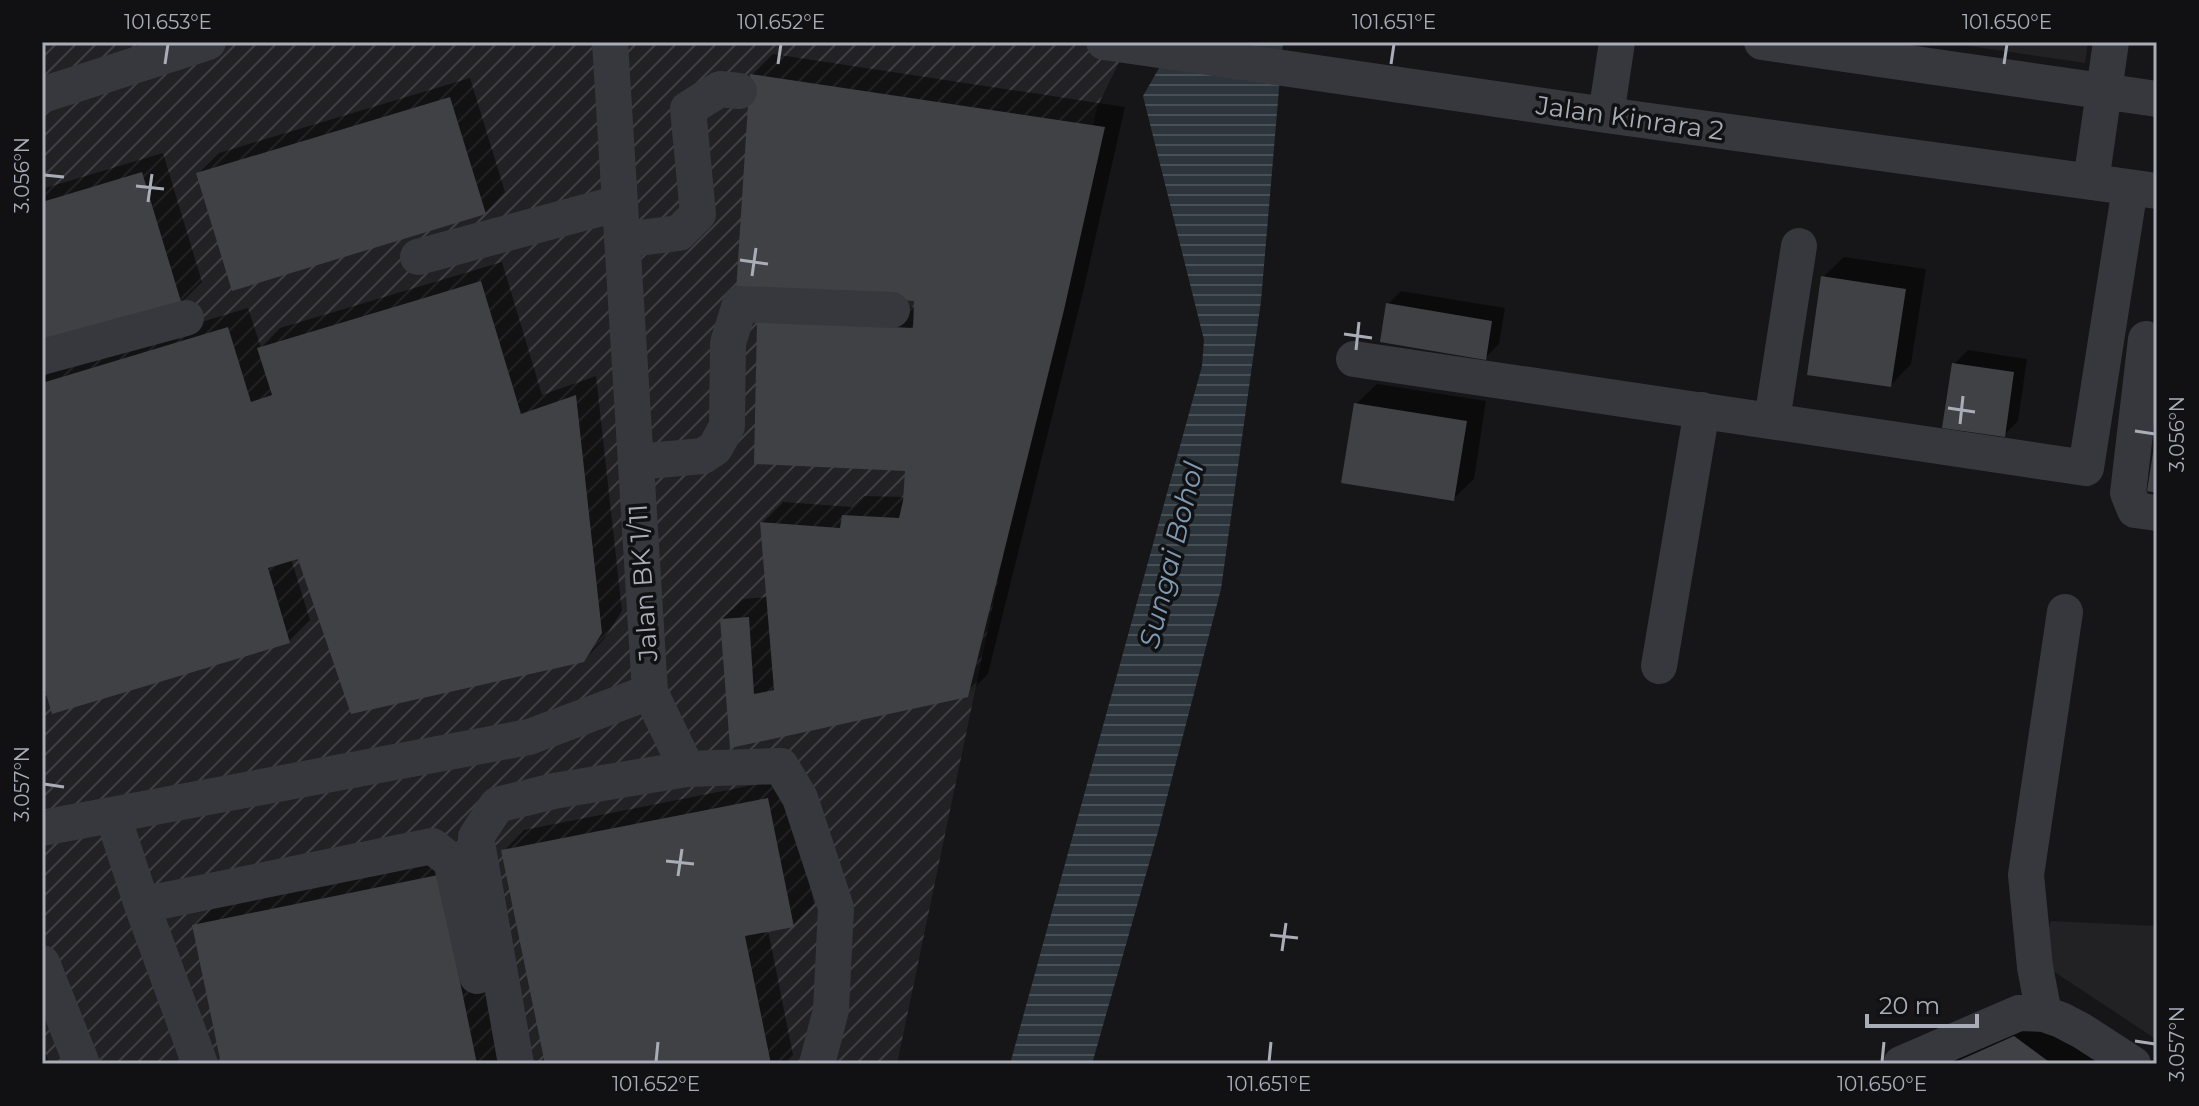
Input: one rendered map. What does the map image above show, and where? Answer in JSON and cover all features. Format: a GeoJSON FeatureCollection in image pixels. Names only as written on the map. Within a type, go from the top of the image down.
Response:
{"type":"FeatureCollection","features":[{"type":"Feature","properties":{"kind":"street"},"geometry":{"type":"LineString","coordinates":[[42,95],[208,42]]}},
{"type":"Feature","properties":{"kind":"street","name":"Jalan BK 1/11"},"geometry":{"type":"LineString","coordinates":[[42,828],[529,737],[650,692],[610,42]]}},
{"type":"Feature","properties":{"kind":"street"},"geometry":{"type":"LineString","coordinates":[[1606,115],[1617,42]]}},
{"type":"Feature","properties":{"kind":"street"},"geometry":{"type":"LineString","coordinates":[[1762,42],[1911,53],[2157,99]]}},
{"type":"Feature","properties":{"kind":"street"},"geometry":{"type":"LineString","coordinates":[[2091,182],[2111,42]]}},
{"type":"Feature","properties":{"kind":"street","name":"Jalan Kinrara 2"},"geometry":{"type":"LineString","coordinates":[[1119,44],[2144,190]]}},
{"type":"Feature","properties":{"kind":"street"},"geometry":{"type":"LineString","coordinates":[[622,240],[679,233],[698,214],[688,109],[720,89],[739,91]]}},
{"type":"Feature","properties":{"kind":"street"},"geometry":{"type":"LineString","coordinates":[[1354,359],[2086,468],[2106,339],[2144,190]]}},
{"type":"Feature","properties":{"kind":"street"},"geometry":{"type":"LineString","coordinates":[[418,257],[620,203]]}},
{"type":"Feature","properties":{"kind":"street"},"geometry":{"type":"LineString","coordinates":[[1772,420],[1799,246]]}},
{"type":"Feature","properties":{"kind":"street"},"geometry":{"type":"LineString","coordinates":[[636,462],[703,456],[715,448],[727,426],[728,343],[740,304],[892,310]]}},
{"type":"Feature","properties":{"kind":"street"},"geometry":{"type":"LineString","coordinates":[[42,357],[186,318]]}},
{"type":"Feature","properties":{"kind":"street"},"geometry":{"type":"LineString","coordinates":[[2106,339],[2152,340],[2128,493],[2135,510],[2157,513]]}},
{"type":"Feature","properties":{"kind":"street"},"geometry":{"type":"LineString","coordinates":[[1659,666],[1702,410]]}},
{"type":"Feature","properties":{"kind":"street"},"geometry":{"type":"LineString","coordinates":[[2044,1014],[2035,967],[2026,875],[2065,612]]}},
{"type":"Feature","properties":{"kind":"street"},"geometry":{"type":"LineString","coordinates":[[650,692],[687,769]]}},
{"type":"Feature","properties":{"kind":"street"},"geometry":{"type":"LineString","coordinates":[[516,1064],[476,837],[497,805],[554,791],[687,769],[781,766],[800,798],[836,908],[831,1010],[817,1064]]}},
{"type":"Feature","properties":{"kind":"street"},"geometry":{"type":"LineString","coordinates":[[113,816],[200,1064]]}},
{"type":"Feature","properties":{"kind":"street"},"geometry":{"type":"LineString","coordinates":[[142,905],[432,846],[451,861],[496,1064]]}},
{"type":"Feature","properties":{"kind":"street"},"geometry":{"type":"LineString","coordinates":[[42,963],[82,1064]]}},
{"type":"Feature","properties":{"kind":"street"},"geometry":{"type":"LineString","coordinates":[[1901,1064],[2019,1013],[2044,1014],[2082,1031],[2133,1064]]}},
{"type":"Feature","properties":{"kind":"shaded area"},"geometry":{"type":"Polygon","coordinates":[[[42,42],[1129,42],[1097,107],[897,1064],[50,1064],[42,1045],[42,42]]]}},
{"type":"Feature","properties":{"kind":"shaded area"},"geometry":{"type":"Polygon","coordinates":[[[1942,42],[2088,42],[2085,63],[1942,42]]]}},
{"type":"Feature","properties":{"kind":"shaded area"},"geometry":{"type":"Polygon","coordinates":[[[2051,921],[2157,926],[2157,1040],[2038,961],[2051,921]]]}},
{"type":"Feature","properties":{"kind":"water","name":"Sungai Bohol"},"geometry":{"type":"Polygon","coordinates":[[[1174,42],[1283,42],[1261,301],[1221,589],[1158,832],[1092,1064],[1010,1064],[1202,366],[1204,340],[1143,96],[1174,42]]]}},
{"type":"Feature","properties":{"kind":"building"},"geometry":{"type":"Polygon","coordinates":[[[750,74],[1105,127],[1064,310],[968,697],[730,748],[720,619],[749,617],[754,694],[774,690],[760,522],[840,528],[842,515],[899,518],[905,471],[754,464],[757,321],[913,328],[914,301],[736,291],[750,74]]]}},
{"type":"Feature","properties":{"kind":"building"},"geometry":{"type":"Polygon","coordinates":[[[450,97],[486,214],[232,291],[196,173],[450,97]]]}},
{"type":"Feature","properties":{"kind":"building"},"geometry":{"type":"Polygon","coordinates":[[[142,172],[182,305],[42,346],[42,202],[142,172]]]}},
{"type":"Feature","properties":{"kind":"building"},"geometry":{"type":"Polygon","coordinates":[[[1821,276],[1906,289],[1891,387],[1807,375],[1821,276]]]}},
{"type":"Feature","properties":{"kind":"building"},"geometry":{"type":"Polygon","coordinates":[[[481,281],[521,414],[576,395],[602,633],[584,662],[351,714],[298,559],[268,568],[290,643],[52,714],[42,680],[42,383],[228,327],[251,402],[272,395],[257,348],[481,281]]]}},
{"type":"Feature","properties":{"kind":"building"},"geometry":{"type":"Polygon","coordinates":[[[1386,303],[1492,321],[1486,360],[1380,342],[1386,303]]]}},
{"type":"Feature","properties":{"kind":"building"},"geometry":{"type":"Polygon","coordinates":[[[1952,363],[2014,372],[2005,437],[1942,428],[1952,363]]]}},
{"type":"Feature","properties":{"kind":"building"},"geometry":{"type":"Polygon","coordinates":[[[1354,403],[1467,421],[1454,501],[1341,483],[1354,403]]]}},
{"type":"Feature","properties":{"kind":"building"},"geometry":{"type":"Polygon","coordinates":[[[2157,440],[2157,493],[2147,491],[2157,440]]]}},
{"type":"Feature","properties":{"kind":"building"},"geometry":{"type":"Polygon","coordinates":[[[768,798],[794,927],[745,936],[771,1064],[545,1064],[501,850],[768,798]]]}},
{"type":"Feature","properties":{"kind":"building"},"geometry":{"type":"Polygon","coordinates":[[[438,875],[477,1064],[221,1064],[192,925],[438,875]]]}},
{"type":"Feature","properties":{"kind":"building"},"geometry":{"type":"Polygon","coordinates":[[[2014,1036],[2052,1064],[1951,1064],[2014,1036]]]}}]}
